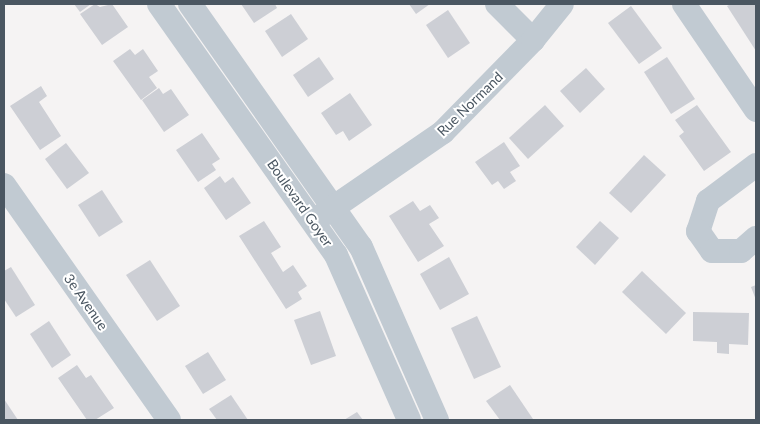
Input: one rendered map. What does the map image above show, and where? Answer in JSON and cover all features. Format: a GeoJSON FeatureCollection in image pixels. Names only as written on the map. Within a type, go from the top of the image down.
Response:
{"type":"FeatureCollection","features":[{"type":"Feature","properties":{"kind":"street","name":"Boulevard Goyer"},"geometry":{"type":"LineString","coordinates":[[160,4],[313,222],[342,267],[409,420]]}},
{"type":"Feature","properties":{"kind":"street","name":"Boulevard Goyer"},"geometry":{"type":"LineString","coordinates":[[190,4],[367,257],[437,420]]}},
{"type":"Feature","properties":{"kind":"street"},"geometry":{"type":"LineString","coordinates":[[497,4],[534,40]]}},
{"type":"Feature","properties":{"kind":"street","name":"Rue Normand"},"geometry":{"type":"LineString","coordinates":[[313,222],[443,132],[534,40],[562,4]]}},
{"type":"Feature","properties":{"kind":"street"},"geometry":{"type":"LineString","coordinates":[[684,4],[756,110]]}},
{"type":"Feature","properties":{"kind":"street"},"geometry":{"type":"LineString","coordinates":[[756,165],[708,201],[698,231],[712,250],[741,250],[756,238]]}},
{"type":"Feature","properties":{"kind":"street","name":"3e Avenue"},"geometry":{"type":"LineString","coordinates":[[4,185],[169,420]]}},
{"type":"Feature","properties":{"kind":"building"},"geometry":{"type":"Polygon","coordinates":[[[74,4],[91,4],[80,12],[74,4]]]}},
{"type":"Feature","properties":{"kind":"building"},"geometry":{"type":"Polygon","coordinates":[[[95,4],[100,7],[112,4],[128,27],[102,45],[80,14],[95,4]]]}},
{"type":"Feature","properties":{"kind":"building"},"geometry":{"type":"Polygon","coordinates":[[[241,4],[275,4],[277,8],[254,23],[241,4]]]}},
{"type":"Feature","properties":{"kind":"building"},"geometry":{"type":"Polygon","coordinates":[[[409,4],[430,4],[416,14],[409,4]]]}},
{"type":"Feature","properties":{"kind":"building"},"geometry":{"type":"Polygon","coordinates":[[[731,4],[756,4],[756,51],[727,6],[731,4]]]}},
{"type":"Feature","properties":{"kind":"building"},"geometry":{"type":"Polygon","coordinates":[[[631,6],[662,48],[639,64],[608,23],[631,6]]]}},
{"type":"Feature","properties":{"kind":"building"},"geometry":{"type":"Polygon","coordinates":[[[448,10],[470,43],[448,58],[426,25],[448,10]]]}},
{"type":"Feature","properties":{"kind":"building"},"geometry":{"type":"Polygon","coordinates":[[[291,14],[308,39],[282,57],[265,31],[291,14]]]}},
{"type":"Feature","properties":{"kind":"building"},"geometry":{"type":"Polygon","coordinates":[[[130,49],[135,55],[143,49],[158,71],[149,77],[157,88],[141,100],[113,61],[130,49]]]}},
{"type":"Feature","properties":{"kind":"building"},"geometry":{"type":"Polygon","coordinates":[[[319,57],[334,79],[308,97],[293,75],[319,57]]]}},
{"type":"Feature","properties":{"kind":"building"},"geometry":{"type":"Polygon","coordinates":[[[667,57],[695,99],[671,114],[644,72],[667,57]]]}},
{"type":"Feature","properties":{"kind":"building"},"geometry":{"type":"Polygon","coordinates":[[[586,68],[605,89],[580,113],[560,91],[586,68]]]}},
{"type":"Feature","properties":{"kind":"building"},"geometry":{"type":"Polygon","coordinates":[[[41,86],[47,96],[39,102],[61,136],[40,150],[10,106],[41,86]]]}},
{"type":"Feature","properties":{"kind":"building"},"geometry":{"type":"Polygon","coordinates":[[[159,88],[163,94],[171,89],[189,115],[164,132],[142,100],[159,88]]]}},
{"type":"Feature","properties":{"kind":"building"},"geometry":{"type":"Polygon","coordinates":[[[350,93],[372,125],[349,141],[343,131],[336,135],[321,113],[350,93]]]}},
{"type":"Feature","properties":{"kind":"building"},"geometry":{"type":"Polygon","coordinates":[[[545,105],[564,126],[528,159],[509,138],[545,105]]]}},
{"type":"Feature","properties":{"kind":"building"},"geometry":{"type":"Polygon","coordinates":[[[697,105],[731,152],[704,171],[679,136],[684,132],[675,120],[697,105]]]}},
{"type":"Feature","properties":{"kind":"building"},"geometry":{"type":"Polygon","coordinates":[[[202,133],[220,159],[212,164],[216,170],[198,182],[176,150],[202,133]]]}},
{"type":"Feature","properties":{"kind":"building"},"geometry":{"type":"Polygon","coordinates":[[[504,142],[520,166],[510,172],[516,181],[504,189],[498,181],[492,185],[475,162],[504,142]]]}},
{"type":"Feature","properties":{"kind":"building"},"geometry":{"type":"Polygon","coordinates":[[[66,143],[89,173],[67,189],[45,159],[66,143]]]}},
{"type":"Feature","properties":{"kind":"building"},"geometry":{"type":"Polygon","coordinates":[[[644,155],[666,175],[631,213],[609,193],[644,155]]]}},
{"type":"Feature","properties":{"kind":"building"},"geometry":{"type":"Polygon","coordinates":[[[220,176],[225,183],[233,177],[251,203],[226,220],[204,188],[220,176]]]}},
{"type":"Feature","properties":{"kind":"building"},"geometry":{"type":"Polygon","coordinates":[[[102,190],[123,222],[99,237],[78,205],[102,190]]]}},
{"type":"Feature","properties":{"kind":"building"},"geometry":{"type":"Polygon","coordinates":[[[413,201],[420,211],[430,205],[439,218],[429,224],[444,246],[418,262],[389,216],[413,201]]]}},
{"type":"Feature","properties":{"kind":"building"},"geometry":{"type":"Polygon","coordinates":[[[264,221],[281,247],[271,253],[283,272],[293,265],[307,286],[298,292],[302,299],[286,309],[239,236],[264,221]]]}},
{"type":"Feature","properties":{"kind":"building"},"geometry":{"type":"Polygon","coordinates":[[[600,221],[619,238],[595,265],[576,247],[600,221]]]}},
{"type":"Feature","properties":{"kind":"building"},"geometry":{"type":"Polygon","coordinates":[[[449,257],[469,294],[440,310],[420,274],[449,257]]]}},
{"type":"Feature","properties":{"kind":"building"},"geometry":{"type":"Polygon","coordinates":[[[150,260],[180,306],[157,321],[126,275],[150,260]]]}},
{"type":"Feature","properties":{"kind":"building"},"geometry":{"type":"Polygon","coordinates":[[[11,267],[35,305],[16,317],[4,299],[4,271],[11,267]]]}},
{"type":"Feature","properties":{"kind":"building"},"geometry":{"type":"Polygon","coordinates":[[[642,271],[686,313],[666,334],[622,292],[642,271]]]}},
{"type":"Feature","properties":{"kind":"building"},"geometry":{"type":"Polygon","coordinates":[[[756,285],[756,300],[751,287],[756,285]]]}},
{"type":"Feature","properties":{"kind":"building"},"geometry":{"type":"Polygon","coordinates":[[[320,311],[336,356],[311,365],[294,320],[320,311]]]}},
{"type":"Feature","properties":{"kind":"building"},"geometry":{"type":"Polygon","coordinates":[[[693,312],[749,313],[748,345],[729,344],[729,354],[717,353],[717,342],[693,341],[693,312]]]}},
{"type":"Feature","properties":{"kind":"building"},"geometry":{"type":"Polygon","coordinates":[[[477,316],[501,367],[474,379],[451,328],[477,316]]]}},
{"type":"Feature","properties":{"kind":"building"},"geometry":{"type":"Polygon","coordinates":[[[49,321],[71,355],[52,368],[30,334],[49,321]]]}},
{"type":"Feature","properties":{"kind":"building"},"geometry":{"type":"Polygon","coordinates":[[[208,352],[226,380],[203,394],[185,366],[208,352]]]}},
{"type":"Feature","properties":{"kind":"building"},"geometry":{"type":"Polygon","coordinates":[[[77,365],[86,378],[91,375],[114,408],[95,420],[87,420],[58,378],[77,365]]]}},
{"type":"Feature","properties":{"kind":"building"},"geometry":{"type":"Polygon","coordinates":[[[510,385],[533,419],[500,420],[486,401],[510,385]]]}},
{"type":"Feature","properties":{"kind":"building"},"geometry":{"type":"Polygon","coordinates":[[[231,395],[248,420],[217,420],[209,409],[231,395]]]}},
{"type":"Feature","properties":{"kind":"building"},"geometry":{"type":"Polygon","coordinates":[[[4,399],[18,420],[4,420],[4,399]]]}},
{"type":"Feature","properties":{"kind":"building"},"geometry":{"type":"Polygon","coordinates":[[[357,412],[363,420],[344,420],[357,412]]]}}]}
